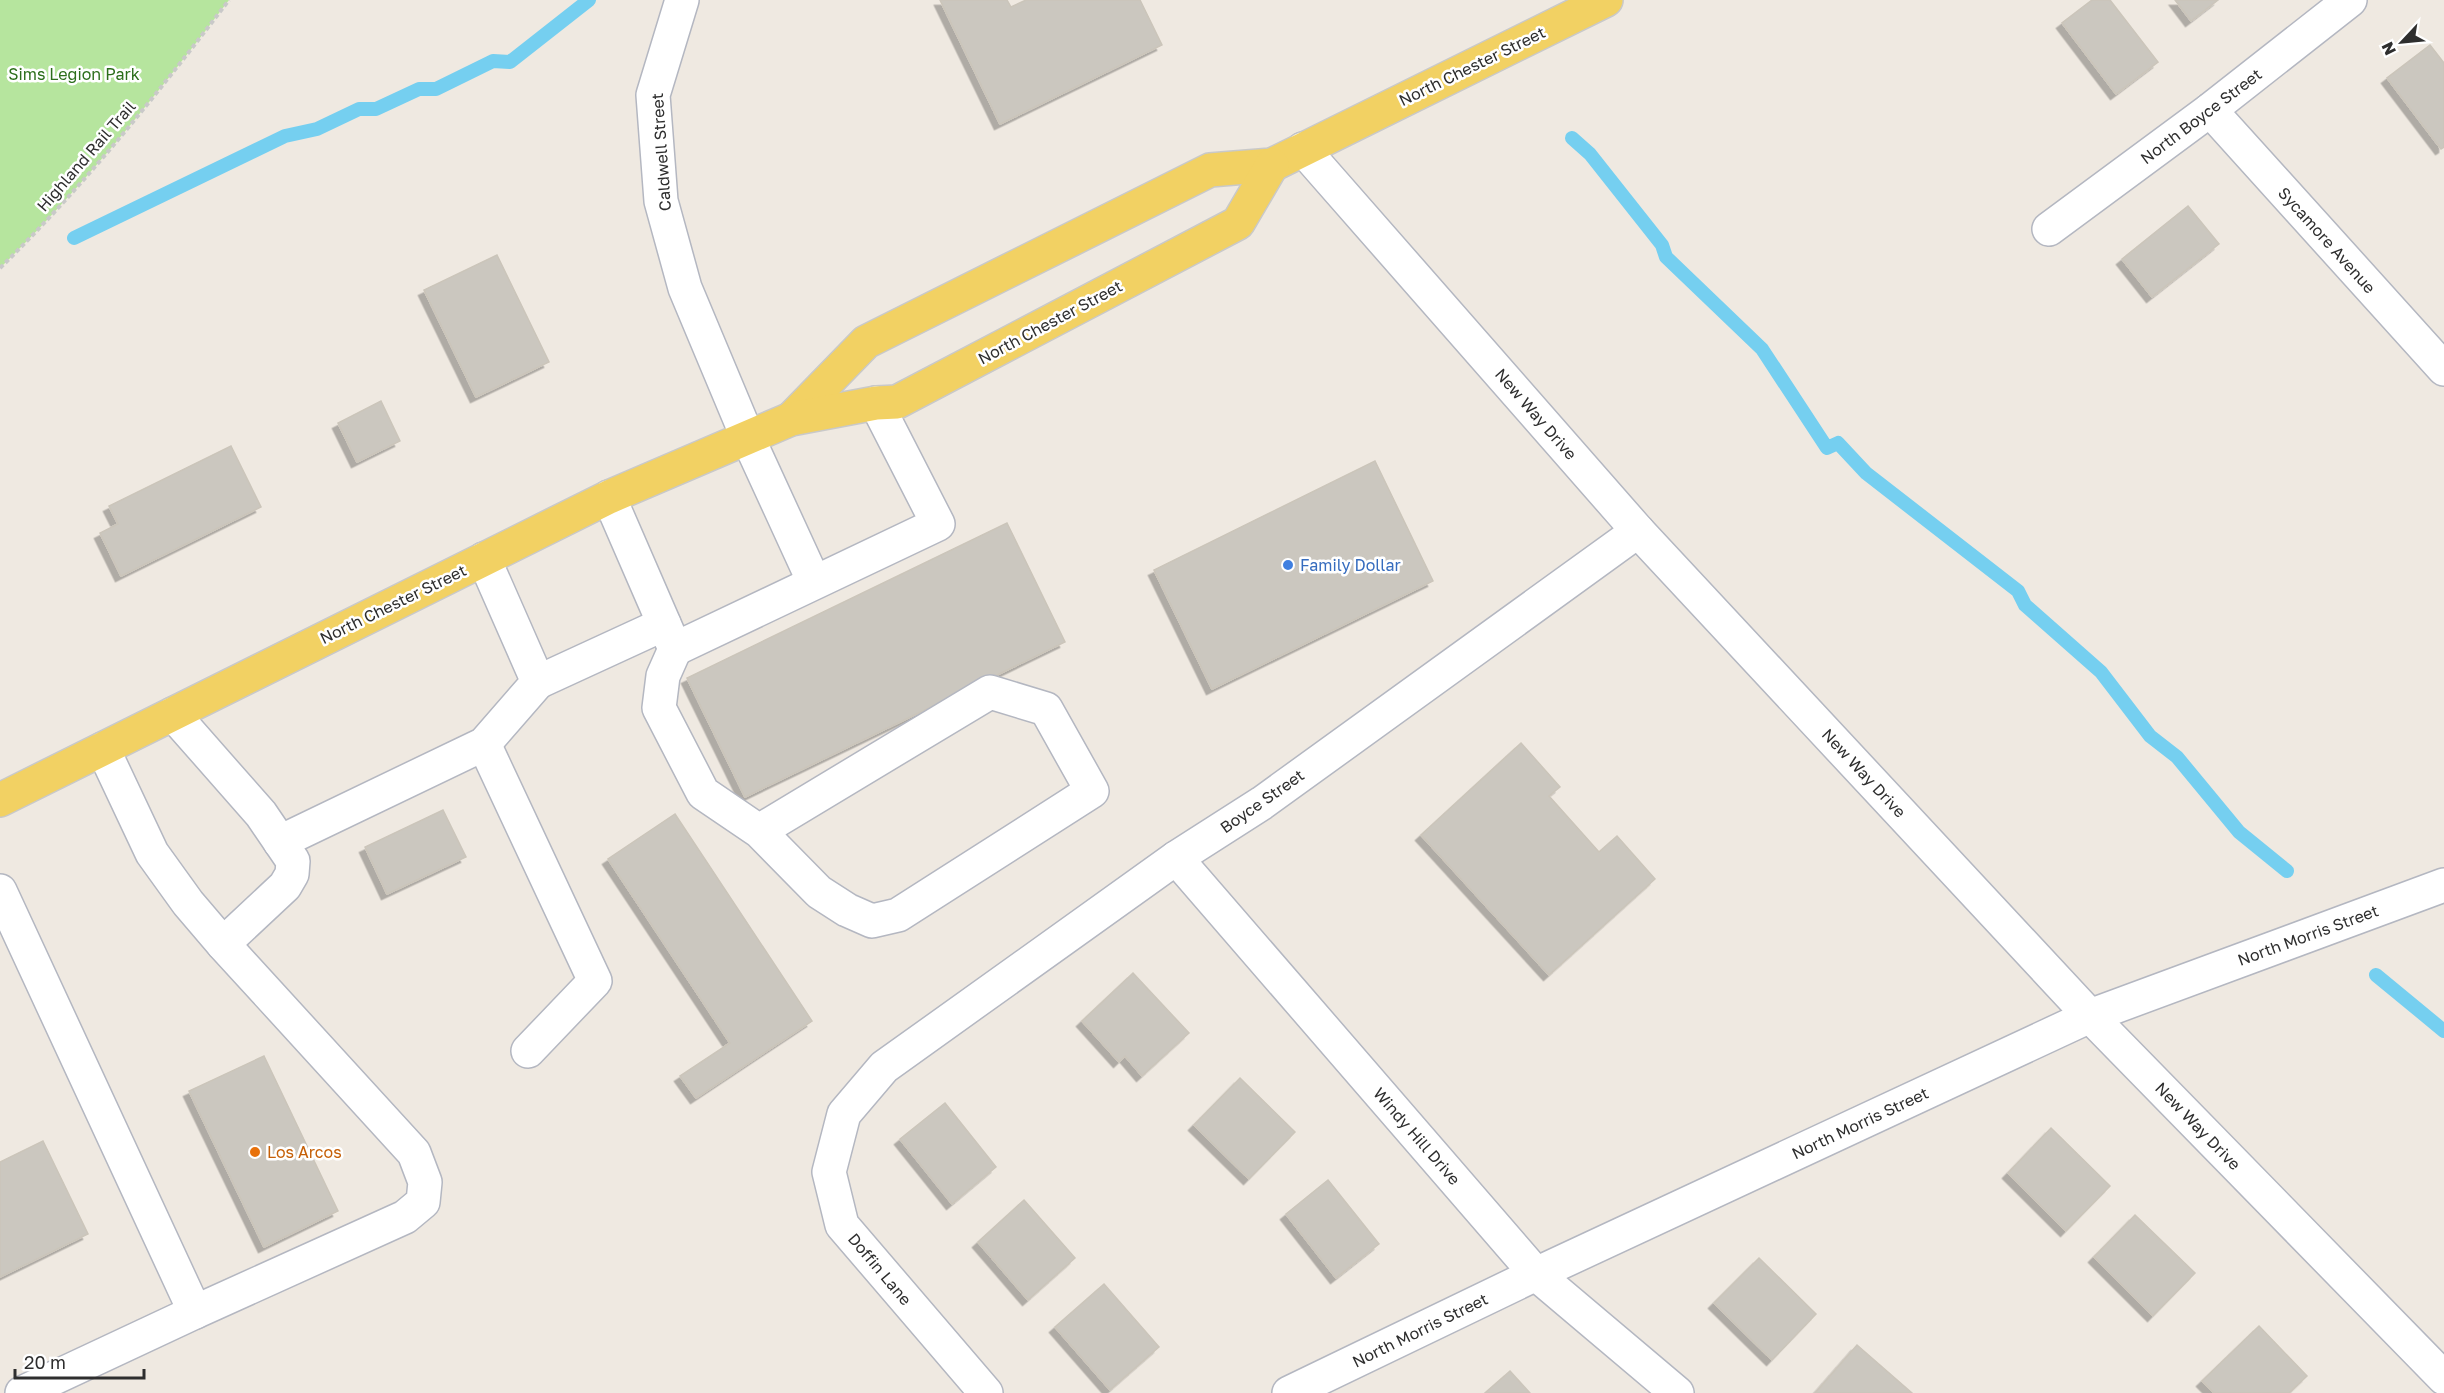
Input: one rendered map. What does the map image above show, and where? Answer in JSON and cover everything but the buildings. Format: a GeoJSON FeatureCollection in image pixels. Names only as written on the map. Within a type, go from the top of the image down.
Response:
{"type":"FeatureCollection","features":[{"type":"Feature","properties":{"kind":"main road","name":"North Chester Street"},"geometry":{"type":"LineString","coordinates":[[791,419],[866,342],[1210,170],[1272,165],[1606,0]]}},
{"type":"Feature","properties":{"kind":"main road","name":"North Chester Street"},"geometry":{"type":"LineString","coordinates":[[0,800],[609,497],[791,419],[876,403],[897,402],[1238,223],[1272,165]]}},
{"type":"Feature","properties":{"kind":"street","name":"Caldwell Street"},"geometry":{"type":"LineString","coordinates":[[682,0],[653,94],[661,201],[685,288],[747,436],[814,582]]}},
{"type":"Feature","properties":{"kind":"street","name":"North Boyce Street"},"geometry":{"type":"LineString","coordinates":[[2049,229],[2210,110],[2350,0]]}},
{"type":"Feature","properties":{"kind":"street","name":"Sycamore Avenue"},"geometry":{"type":"LineString","coordinates":[[2210,110],[2444,369]]}},
{"type":"Feature","properties":{"kind":"street","name":"New Way Drive"},"geometry":{"type":"LineString","coordinates":[[1303,149],[1638,531],[2090,1016],[2444,1378]]}},
{"type":"Feature","properties":{"kind":"street"},"geometry":{"type":"LineString","coordinates":[[280,842],[484,744],[538,682],[814,582],[938,524],[876,403]]}},
{"type":"Feature","properties":{"kind":"street"},"geometry":{"type":"LineString","coordinates":[[609,497],[669,636],[659,708],[703,793],[759,831],[819,892],[847,910],[872,921],[898,915],[1092,791],[1046,709],[990,692],[759,831]]}},
{"type":"Feature","properties":{"kind":"street","name":"Boyce Street"},"geometry":{"type":"LineString","coordinates":[[884,1067],[1176,858],[1262,803],[1638,531]]}},
{"type":"Feature","properties":{"kind":"street"},"geometry":{"type":"LineString","coordinates":[[484,559],[538,682]]}},
{"type":"Feature","properties":{"kind":"street"},"geometry":{"type":"LineString","coordinates":[[173,714],[261,814],[292,861],[292,874],[285,886],[223,944]]}},
{"type":"Feature","properties":{"kind":"street"},"geometry":{"type":"LineString","coordinates":[[484,744],[595,981],[528,1051]]}},
{"type":"Feature","properties":{"kind":"street"},"geometry":{"type":"LineString","coordinates":[[22,1393],[405,1217],[423,1202],[424,1182],[414,1153],[223,944],[152,853],[103,749]]}},
{"type":"Feature","properties":{"kind":"street","name":"Windy Hill Drive"},"geometry":{"type":"LineString","coordinates":[[1176,858],[1536,1274],[1677,1393]]}},
{"type":"Feature","properties":{"kind":"street","name":"North Morris Street"},"geometry":{"type":"LineString","coordinates":[[1289,1393],[1536,1274],[2090,1016],[2444,885]]}},
{"type":"Feature","properties":{"kind":"street"},"geometry":{"type":"LineString","coordinates":[[0,891],[195,1312]]}},
{"type":"Feature","properties":{"kind":"street","name":"Doffin Lane"},"geometry":{"type":"LineString","coordinates":[[884,1067],[844,1114],[831,1162],[829,1172],[842,1225],[986,1393]]}},
{"type":"Feature","properties":{"kind":"path","name":"Highland Rail Trail"},"geometry":{"type":"LineString","coordinates":[[0,268],[32,236],[165,84],[229,0]]}},
{"type":"Feature","properties":{"kind":"green space","name":"Sims Legion Park"},"geometry":{"type":"Polygon","coordinates":[[[0,0],[229,0],[91,172],[0,268],[0,0]]]}},
{"type":"Feature","properties":{"kind":"waterway"},"geometry":{"type":"LineString","coordinates":[[74,238],[285,136],[317,129],[359,109],[376,109],[419,89],[436,89],[493,61],[510,62],[589,0]]}},
{"type":"Feature","properties":{"kind":"waterway"},"geometry":{"type":"LineString","coordinates":[[1572,138],[1590,154],[1662,245],[1666,257],[1762,349],[1827,448],[1838,443],[1866,473],[2018,591],[2025,605],[2101,672],[2150,736],[2177,757],[2239,832],[2287,871]]}},
{"type":"Feature","properties":{"kind":"waterway"},"geometry":{"type":"LineString","coordinates":[[2376,975],[2444,1031]]}},
{"type":"Feature","properties":{"kind":"place","name":"Family Dollar"},"geometry":{"type":"Point","coordinates":[1288,565]}},
{"type":"Feature","properties":{"kind":"place","name":"Los Arcos"},"geometry":{"type":"Point","coordinates":[255,1152]}}]}
